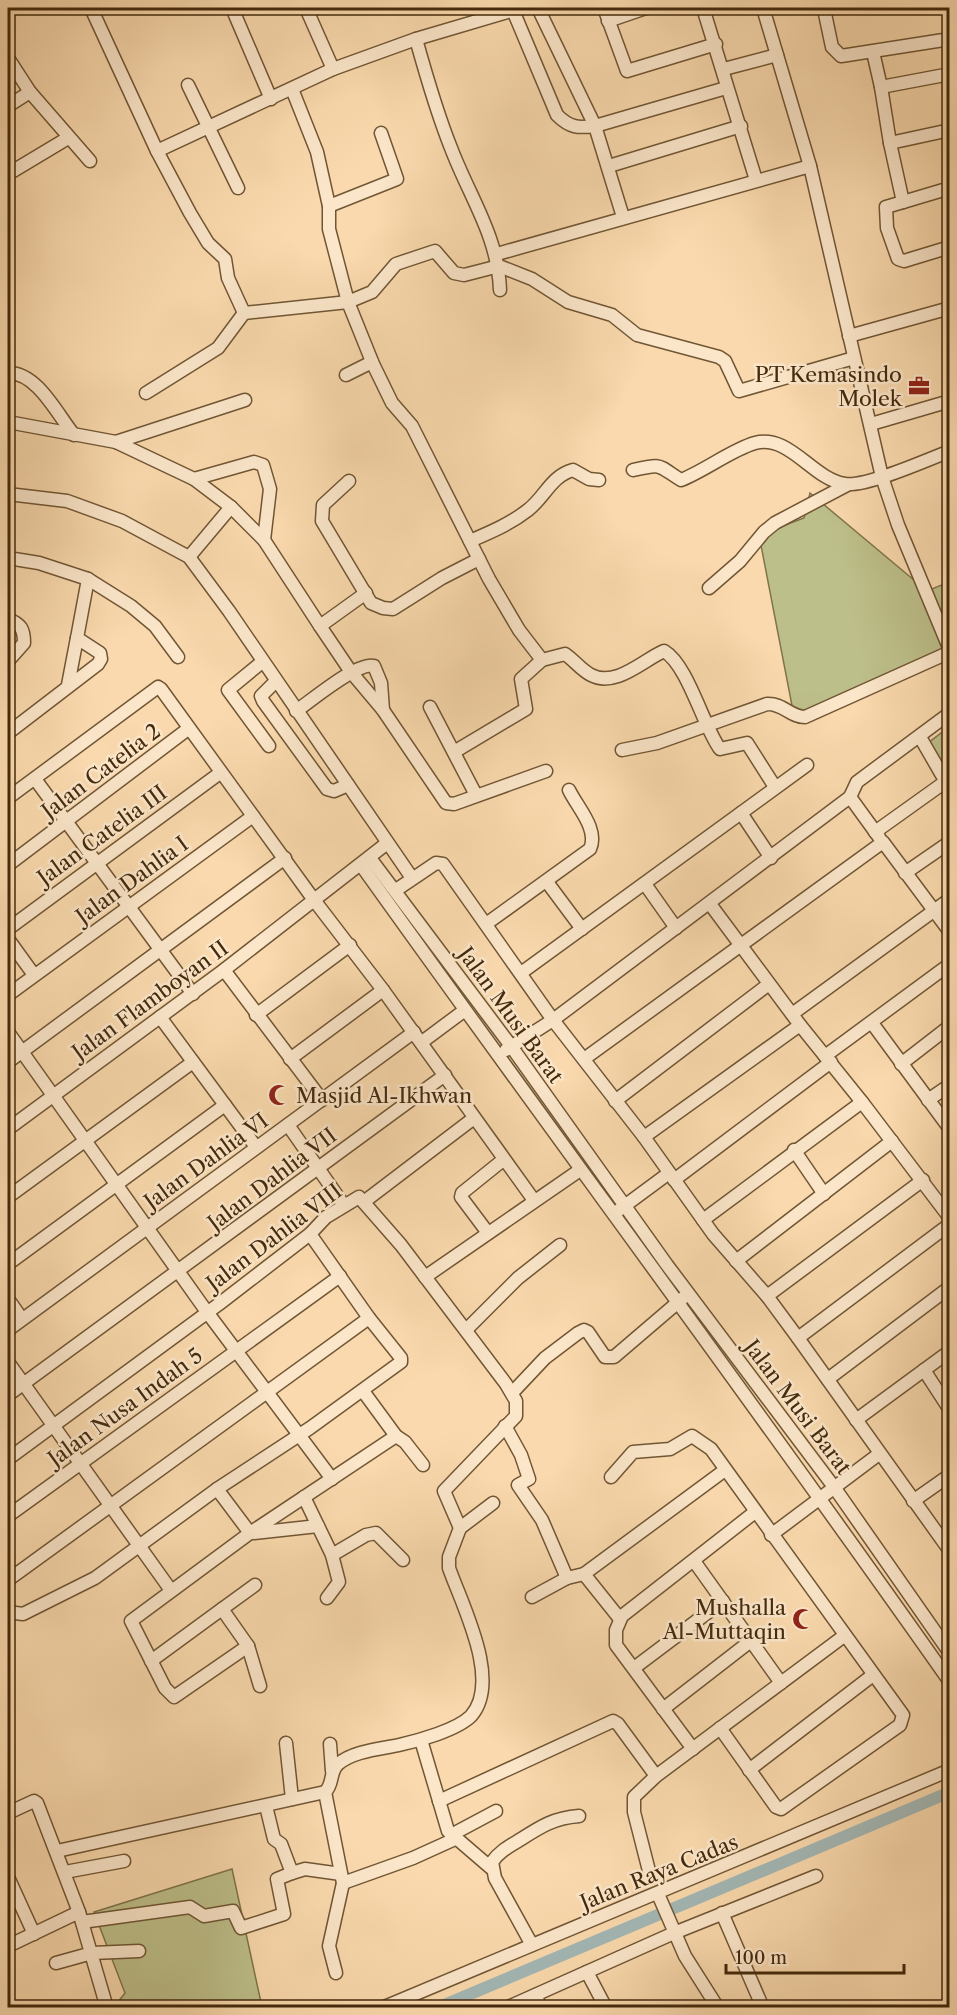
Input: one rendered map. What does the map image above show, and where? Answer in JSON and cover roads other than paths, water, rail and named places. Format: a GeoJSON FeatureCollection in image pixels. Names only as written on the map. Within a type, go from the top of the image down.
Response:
{"type":"FeatureCollection","features":[{"type":"Feature","properties":{"kind":"street"},"geometry":{"type":"LineString","coordinates":[[91,8],[157,151],[208,243],[225,259],[228,278],[244,312]]}},
{"type":"Feature","properties":{"kind":"street"},"geometry":{"type":"LineString","coordinates":[[232,8],[271,99]]}},
{"type":"Feature","properties":{"kind":"street"},"geometry":{"type":"LineString","coordinates":[[306,8],[333,69]]}},
{"type":"Feature","properties":{"kind":"street"},"geometry":{"type":"LineString","coordinates":[[157,151],[333,69],[416,39],[516,8],[558,117],[575,128],[595,126],[726,88]]}},
{"type":"Feature","properties":{"kind":"street"},"geometry":{"type":"LineString","coordinates":[[538,8],[595,126],[623,217]]}},
{"type":"Feature","properties":{"kind":"street"},"geometry":{"type":"LineString","coordinates":[[604,8],[627,70],[716,44]]}},
{"type":"Feature","properties":{"kind":"street"},"geometry":{"type":"LineString","coordinates":[[608,21],[646,8]]}},
{"type":"Feature","properties":{"kind":"street"},"geometry":{"type":"LineString","coordinates":[[703,8],[724,69],[726,88],[741,126],[756,180]]}},
{"type":"Feature","properties":{"kind":"street"},"geometry":{"type":"LineString","coordinates":[[622,750],[657,743],[767,704],[776,704],[796,717],[805,717],[950,651],[898,525],[882,477],[872,424],[854,358],[810,166],[763,8]]}},
{"type":"Feature","properties":{"kind":"street"},"geometry":{"type":"LineString","coordinates":[[826,8],[832,47],[841,56],[950,39]]}},
{"type":"Feature","properties":{"kind":"street"},"geometry":{"type":"LineString","coordinates":[[416,39],[451,149],[498,260],[500,290]]}},
{"type":"Feature","properties":{"kind":"street"},"geometry":{"type":"LineString","coordinates":[[873,52],[903,202]]}},
{"type":"Feature","properties":{"kind":"street"},"geometry":{"type":"LineString","coordinates":[[724,69],[777,55]]}},
{"type":"Feature","properties":{"kind":"street"},"geometry":{"type":"LineString","coordinates":[[8,57],[30,92],[90,161]]}},
{"type":"Feature","properties":{"kind":"street"},"geometry":{"type":"LineString","coordinates":[[881,87],[950,74]]}},
{"type":"Feature","properties":{"kind":"street"},"geometry":{"type":"LineString","coordinates":[[188,85],[238,188]]}},
{"type":"Feature","properties":{"kind":"street"},"geometry":{"type":"LineString","coordinates":[[292,89],[317,152],[329,206],[329,229],[348,302],[372,363],[393,403],[412,426],[479,559],[519,630],[542,660]]}},
{"type":"Feature","properties":{"kind":"street"},"geometry":{"type":"LineString","coordinates":[[8,106],[30,92]]}},
{"type":"Feature","properties":{"kind":"street"},"geometry":{"type":"LineString","coordinates":[[609,166],[741,126]]}},
{"type":"Feature","properties":{"kind":"street"},"geometry":{"type":"LineString","coordinates":[[890,143],[950,130]]}},
{"type":"Feature","properties":{"kind":"street"},"geometry":{"type":"LineString","coordinates":[[329,206],[397,179],[381,133]]}},
{"type":"Feature","properties":{"kind":"street"},"geometry":{"type":"LineString","coordinates":[[8,174],[68,138]]}},
{"type":"Feature","properties":{"kind":"street"},"geometry":{"type":"LineString","coordinates":[[146,393],[218,348],[244,312],[348,302],[372,292],[396,264],[431,251],[437,252],[454,273],[464,275],[498,260],[623,217],[810,166]]}},
{"type":"Feature","properties":{"kind":"street"},"geometry":{"type":"LineString","coordinates":[[950,188],[886,207],[887,228],[898,259],[904,261],[950,247]]}},
{"type":"Feature","properties":{"kind":"street"},"geometry":{"type":"LineString","coordinates":[[498,260],[568,302],[612,315],[638,335],[719,357],[725,361],[739,391],[854,358]]}},
{"type":"Feature","properties":{"kind":"street"},"geometry":{"type":"LineString","coordinates":[[849,336],[950,308]]}},
{"type":"Feature","properties":{"kind":"street"},"geometry":{"type":"LineString","coordinates":[[346,375],[372,363]]}},
{"type":"Feature","properties":{"kind":"street"},"geometry":{"type":"LineString","coordinates":[[8,373],[18,373],[31,380],[74,435]]}},
{"type":"Feature","properties":{"kind":"street"},"geometry":{"type":"LineString","coordinates":[[116,442],[245,400]]}},
{"type":"Feature","properties":{"kind":"street"},"geometry":{"type":"LineString","coordinates":[[872,424],[950,401]]}},
{"type":"Feature","properties":{"kind":"street"},"geometry":{"type":"LineString","coordinates":[[8,422],[116,442],[194,479],[231,507],[264,540],[351,672],[383,710],[446,803],[454,804],[546,771]]}},
{"type":"Feature","properties":{"kind":"street"},"geometry":{"type":"LineString","coordinates":[[633,470],[653,465],[667,467],[681,480],[755,443],[772,444],[785,447],[833,481],[847,485]]}},
{"type":"Feature","properties":{"kind":"street"},"geometry":{"type":"LineString","coordinates":[[709,588],[740,561],[764,532],[775,523],[847,485],[882,477],[950,451]]}},
{"type":"Feature","properties":{"kind":"street"},"geometry":{"type":"LineString","coordinates":[[194,479],[254,462],[263,465],[270,489],[264,540]]}},
{"type":"Feature","properties":{"kind":"street"},"geometry":{"type":"LineString","coordinates":[[470,541],[506,526],[530,508],[560,474],[573,470],[589,479],[599,480]]}},
{"type":"Feature","properties":{"kind":"street"},"geometry":{"type":"LineString","coordinates":[[349,481],[324,505],[322,521],[371,603],[393,609],[442,578],[479,559]]}},
{"type":"Feature","properties":{"kind":"street"},"geometry":{"type":"LineString","coordinates":[[8,494],[68,501],[122,521],[189,557],[230,610],[262,662],[348,784],[386,844],[412,878]]}},
{"type":"Feature","properties":{"kind":"street"},"geometry":{"type":"LineString","coordinates":[[189,557],[231,507]]}},
{"type":"Feature","properties":{"kind":"street"},"geometry":{"type":"LineString","coordinates":[[8,558],[39,563],[88,579],[131,606],[155,626],[178,657]]}},
{"type":"Feature","properties":{"kind":"street"},"geometry":{"type":"LineString","coordinates":[[68,685],[88,579]]}},
{"type":"Feature","properties":{"kind":"street"},"geometry":{"type":"LineString","coordinates":[[320,626],[366,593]]}},
{"type":"Feature","properties":{"kind":"street"},"geometry":{"type":"LineString","coordinates":[[8,619],[18,623],[24,630],[24,643],[8,661]]}},
{"type":"Feature","properties":{"kind":"street"},"geometry":{"type":"LineString","coordinates":[[8,733],[101,659],[100,653],[77,638]]}},
{"type":"Feature","properties":{"kind":"street"},"geometry":{"type":"LineString","coordinates":[[454,752],[526,709],[521,679],[542,660],[565,654],[592,675],[610,676],[626,673],[664,651],[670,654],[720,749],[747,743],[775,787]]}},
{"type":"Feature","properties":{"kind":"street"},"geometry":{"type":"LineString","coordinates":[[262,662],[231,687],[228,694],[269,746]]}},
{"type":"Feature","properties":{"kind":"street"},"geometry":{"type":"LineString","coordinates":[[296,711],[351,672],[369,664],[374,666],[381,683],[383,710]]}},
{"type":"Feature","properties":{"kind":"street"},"geometry":{"type":"LineString","coordinates":[[276,681],[261,696],[263,701],[327,789],[334,791],[348,784]]}},
{"type":"Feature","properties":{"kind":"street"},"geometry":{"type":"LineString","coordinates":[[8,798],[158,687],[418,1037],[503,1160],[533,1199]]}},
{"type":"Feature","properties":{"kind":"street"},"geometry":{"type":"LineString","coordinates":[[430,707],[476,795]]}},
{"type":"Feature","properties":{"kind":"street"},"geometry":{"type":"LineString","coordinates":[[497,1056],[553,1020],[771,858],[850,797],[857,782],[950,713]]}},
{"type":"Feature","properties":{"kind":"street","name":"Jalan Catelia 2"},"geometry":{"type":"LineString","coordinates":[[8,865],[188,729]]}},
{"type":"Feature","properties":{"kind":"street"},"geometry":{"type":"LineString","coordinates":[[875,832],[947,786],[920,737]]}},
{"type":"Feature","properties":{"kind":"street"},"geometry":{"type":"LineString","coordinates":[[521,973],[807,765]]}},
{"type":"Feature","properties":{"kind":"street","name":"Jalan Catelia III"},"geometry":{"type":"LineString","coordinates":[[8,929],[220,772]]}},
{"type":"Feature","properties":{"kind":"street"},"geometry":{"type":"LineString","coordinates":[[35,779],[159,951],[193,994]]}},
{"type":"Feature","properties":{"kind":"street"},"geometry":{"type":"LineString","coordinates":[[486,924],[547,882],[592,845],[588,823],[569,790]]}},
{"type":"Feature","properties":{"kind":"street"},"geometry":{"type":"LineString","coordinates":[[850,797],[950,932]]}},
{"type":"Feature","properties":{"kind":"street"},"geometry":{"type":"LineString","coordinates":[[741,813],[771,858]]}},
{"type":"Feature","properties":{"kind":"street","name":"Jalan Dahlia I"},"geometry":{"type":"LineString","coordinates":[[8,995],[253,816]]}},
{"type":"Feature","properties":{"kind":"street"},"geometry":{"type":"LineString","coordinates":[[584,1059],[883,842]]}},
{"type":"Feature","properties":{"kind":"street"},"geometry":{"type":"LineString","coordinates":[[905,873],[950,842]]}},
{"type":"Feature","properties":{"kind":"street"},"geometry":{"type":"LineString","coordinates":[[366,861],[386,844]]}},
{"type":"Feature","properties":{"kind":"street"},"geometry":{"type":"LineString","coordinates":[[8,1062],[285,858]]}},
{"type":"Feature","properties":{"kind":"street","name":"Jalan Musi Barat"},"geometry":{"type":"LineString","coordinates":[[366,861],[396,890],[688,1293],[834,1486],[950,1653]]}},
{"type":"Feature","properties":{"kind":"street","name":"Jalan Musi Barat"},"geometry":{"type":"LineString","coordinates":[[366,861],[497,1056],[821,1498],[950,1682]]}},
{"type":"Feature","properties":{"kind":"street","name":"Jalan Flamboyan II"},"geometry":{"type":"LineString","coordinates":[[8,1129],[193,994],[366,861]]}},
{"type":"Feature","properties":{"kind":"street"},"geometry":{"type":"LineString","coordinates":[[396,890],[436,863],[443,864],[553,1020],[644,1137],[703,1220],[767,1296],[913,1501],[947,1543]]}},
{"type":"Feature","properties":{"kind":"street"},"geometry":{"type":"LineString","coordinates":[[547,882],[582,929]]}},
{"type":"Feature","properties":{"kind":"street"},"geometry":{"type":"LineString","coordinates":[[645,884],[676,928]]}},
{"type":"Feature","properties":{"kind":"street"},"geometry":{"type":"LineString","coordinates":[[792,1014],[950,899]]}},
{"type":"Feature","properties":{"kind":"street"},"geometry":{"type":"LineString","coordinates":[[710,904],[800,1025],[947,1209]]}},
{"type":"Feature","properties":{"kind":"street"},"geometry":{"type":"LineString","coordinates":[[8,939],[34,975]]}},
{"type":"Feature","properties":{"kind":"street"},"geometry":{"type":"LineString","coordinates":[[255,1015],[350,945]]}},
{"type":"Feature","properties":{"kind":"street"},"geometry":{"type":"LineString","coordinates":[[613,1214],[671,1176],[828,1059],[950,964]]}},
{"type":"Feature","properties":{"kind":"street"},"geometry":{"type":"LineString","coordinates":[[224,970],[255,1015],[322,1100]]}},
{"type":"Feature","properties":{"kind":"street"},"geometry":{"type":"LineString","coordinates":[[615,1101],[769,984]]}},
{"type":"Feature","properties":{"kind":"street"},"geometry":{"type":"LineString","coordinates":[[290,1059],[383,990]]}},
{"type":"Feature","properties":{"kind":"street","name":"Jalan Dahlia VI"},"geometry":{"type":"LineString","coordinates":[[8,1330],[322,1100],[418,1037],[465,1010]]}},
{"type":"Feature","properties":{"kind":"street"},"geometry":{"type":"LineString","coordinates":[[160,1017],[256,1148]]}},
{"type":"Feature","properties":{"kind":"street"},"geometry":{"type":"LineString","coordinates":[[872,1023],[950,1129]]}},
{"type":"Feature","properties":{"kind":"street"},"geometry":{"type":"LineString","coordinates":[[644,1137],[800,1025]]}},
{"type":"Feature","properties":{"kind":"street"},"geometry":{"type":"LineString","coordinates":[[902,1064],[950,1026]]}},
{"type":"Feature","properties":{"kind":"street"},"geometry":{"type":"LineString","coordinates":[[8,1032],[207,1312],[332,1479]]}},
{"type":"Feature","properties":{"kind":"street"},"geometry":{"type":"LineString","coordinates":[[8,1197],[193,1062]]}},
{"type":"Feature","properties":{"kind":"street","name":"Jalan Dahlia VII"},"geometry":{"type":"LineString","coordinates":[[8,1395],[178,1269],[190,1264],[445,1075]]}},
{"type":"Feature","properties":{"kind":"street"},"geometry":{"type":"LineString","coordinates":[[928,1100],[950,1085]]}},
{"type":"Feature","properties":{"kind":"street"},"geometry":{"type":"LineString","coordinates":[[703,1220],[794,1150],[862,1102]]}},
{"type":"Feature","properties":{"kind":"street"},"geometry":{"type":"LineString","coordinates":[[8,1264],[225,1105]]}},
{"type":"Feature","properties":{"kind":"street"},"geometry":{"type":"LineString","coordinates":[[460,1528],[444,1491],[516,1416],[516,1401],[466,1330],[365,1201],[474,1118]]}},
{"type":"Feature","properties":{"kind":"street"},"geometry":{"type":"LineString","coordinates":[[288,1125],[343,1204]]}},
{"type":"Feature","properties":{"kind":"street"},"geometry":{"type":"LineString","coordinates":[[736,1261],[892,1141]]}},
{"type":"Feature","properties":{"kind":"street"},"geometry":{"type":"LineString","coordinates":[[794,1150],[824,1194]]}},
{"type":"Feature","properties":{"kind":"street"},"geometry":{"type":"LineString","coordinates":[[488,1233],[461,1197],[462,1193],[503,1160]]}},
{"type":"Feature","properties":{"kind":"street"},"geometry":{"type":"LineString","coordinates":[[425,1277],[533,1199],[580,1170]]}},
{"type":"Feature","properties":{"kind":"street"},"geometry":{"type":"LineString","coordinates":[[767,1296],[923,1180]]}},
{"type":"Feature","properties":{"kind":"street","name":"Jalan Dahlia VIII"},"geometry":{"type":"LineString","coordinates":[[8,1459],[310,1234],[326,1217],[343,1204],[359,1197],[365,1201]]}},
{"type":"Feature","properties":{"kind":"street"},"geometry":{"type":"LineString","coordinates":[[798,1338],[950,1224]]}},
{"type":"Feature","properties":{"kind":"street"},"geometry":{"type":"LineString","coordinates":[[8,1612],[23,1614],[95,1578],[401,1362],[401,1358],[369,1318],[310,1234]]}},
{"type":"Feature","properties":{"kind":"street"},"geometry":{"type":"LineString","coordinates":[[466,1330],[518,1278],[560,1245]]}},
{"type":"Feature","properties":{"kind":"street","name":"Jalan Nusa Indah 5"},"geometry":{"type":"LineString","coordinates":[[8,1516],[340,1276]]}},
{"type":"Feature","properties":{"kind":"street"},"geometry":{"type":"LineString","coordinates":[[828,1379],[950,1287]]}},
{"type":"Feature","properties":{"kind":"street"},"geometry":{"type":"LineString","coordinates":[[512,1393],[545,1358],[578,1333],[584,1330],[588,1332],[605,1358],[614,1357],[688,1293]]}},
{"type":"Feature","properties":{"kind":"street"},"geometry":{"type":"LineString","coordinates":[[8,1299],[22,1319]]}},
{"type":"Feature","properties":{"kind":"street"},"geometry":{"type":"LineString","coordinates":[[8,1580],[109,1504],[369,1318]]}},
{"type":"Feature","properties":{"kind":"street"},"geometry":{"type":"LineString","coordinates":[[856,1420],[950,1352]]}},
{"type":"Feature","properties":{"kind":"street"},"geometry":{"type":"LineString","coordinates":[[8,1362],[170,1589]]}},
{"type":"Feature","properties":{"kind":"street"},"geometry":{"type":"LineString","coordinates":[[924,1370],[950,1410]]}},
{"type":"Feature","properties":{"kind":"street"},"geometry":{"type":"LineString","coordinates":[[363,1391],[396,1436],[405,1442],[423,1465]]}},
{"type":"Feature","properties":{"kind":"street"},"geometry":{"type":"LineString","coordinates":[[505,1426],[521,1455],[529,1479],[518,1485],[542,1520],[567,1578]]}},
{"type":"Feature","properties":{"kind":"street"},"geometry":{"type":"LineString","coordinates":[[248,1646],[174,1697],[167,1692],[131,1620],[170,1589],[250,1533],[396,1436]]}},
{"type":"Feature","properties":{"kind":"street"},"geometry":{"type":"LineString","coordinates":[[610,1477],[633,1452],[670,1449],[692,1436],[711,1449],[903,1715],[900,1725],[781,1809],[776,1807],[720,1728]]}},
{"type":"Feature","properties":{"kind":"street"},"geometry":{"type":"LineString","coordinates":[[771,1535],[879,1454]]}},
{"type":"Feature","properties":{"kind":"street"},"geometry":{"type":"LineString","coordinates":[[532,1596],[567,1578],[584,1574],[725,1470]]}},
{"type":"Feature","properties":{"kind":"street"},"geometry":{"type":"LineString","coordinates":[[913,1501],[950,1475]]}},
{"type":"Feature","properties":{"kind":"street"},"geometry":{"type":"LineString","coordinates":[[218,1489],[250,1533]]}},
{"type":"Feature","properties":{"kind":"street"},"geometry":{"type":"LineString","coordinates":[[304,1497],[332,1555],[339,1582],[327,1599]]}},
{"type":"Feature","properties":{"kind":"street"},"geometry":{"type":"LineString","coordinates":[[332,1771],[339,1763],[355,1756],[421,1740],[470,1717],[477,1706],[483,1678],[480,1653],[448,1563],[460,1528],[493,1503]]}},
{"type":"Feature","properties":{"kind":"street"},"geometry":{"type":"LineString","coordinates":[[693,1749],[616,1646],[615,1638],[620,1619],[755,1512]]}},
{"type":"Feature","properties":{"kind":"street"},"geometry":{"type":"LineString","coordinates":[[250,1533],[318,1526]]}},
{"type":"Feature","properties":{"kind":"street"},"geometry":{"type":"LineString","coordinates":[[332,1555],[366,1535],[375,1533],[403,1560]]}},
{"type":"Feature","properties":{"kind":"street"},"geometry":{"type":"LineString","coordinates":[[694,1562],[781,1683]]}},
{"type":"Feature","properties":{"kind":"street"},"geometry":{"type":"LineString","coordinates":[[584,1574],[620,1619]]}},
{"type":"Feature","properties":{"kind":"street"},"geometry":{"type":"LineString","coordinates":[[151,1661],[255,1585]]}},
{"type":"Feature","properties":{"kind":"street"},"geometry":{"type":"LineString","coordinates":[[634,1668],[723,1601]]}},
{"type":"Feature","properties":{"kind":"street"},"geometry":{"type":"LineString","coordinates":[[222,1609],[248,1646],[260,1686]]}},
{"type":"Feature","properties":{"kind":"street"},"geometry":{"type":"LineString","coordinates":[[649,1871],[641,1846],[633,1804],[634,1797],[656,1776],[844,1636]]}},
{"type":"Feature","properties":{"kind":"street"},"geometry":{"type":"LineString","coordinates":[[663,1709],[752,1640]]}},
{"type":"Feature","properties":{"kind":"street"},"geometry":{"type":"LineString","coordinates":[[749,1770],[873,1675]]}},
{"type":"Feature","properties":{"kind":"street"},"geometry":{"type":"LineString","coordinates":[[439,1802],[613,1721],[618,1724],[656,1776]]}},
{"type":"Feature","properties":{"kind":"street"},"geometry":{"type":"LineString","coordinates":[[421,1740],[439,1802],[453,1837],[491,1868],[532,1945]]}},
{"type":"Feature","properties":{"kind":"street"},"geometry":{"type":"LineString","coordinates":[[286,1743],[292,1799]]}},
{"type":"Feature","properties":{"kind":"street"},"geometry":{"type":"LineString","coordinates":[[57,1851],[325,1792],[330,1786],[332,1771],[330,1743]]}},
{"type":"Feature","properties":{"kind":"street","name":"Jalan Raya Cadas"},"geometry":{"type":"LineString","coordinates":[[382,2007],[532,1945],[659,1898],[950,1770]]}},
{"type":"Feature","properties":{"kind":"street"},"geometry":{"type":"LineString","coordinates":[[325,1792],[342,1878],[329,1946],[336,1973]]}},
{"type":"Feature","properties":{"kind":"street"},"geometry":{"type":"LineString","coordinates":[[8,1813],[34,1801],[37,1803],[81,1917],[107,2007]]}},
{"type":"Feature","properties":{"kind":"street"},"geometry":{"type":"LineString","coordinates":[[266,1806],[274,1839],[281,1844],[292,1873]]}},
{"type":"Feature","properties":{"kind":"street"},"geometry":{"type":"LineString","coordinates":[[8,1946],[81,1917],[190,1907],[204,1916],[233,1911],[242,1928],[284,1914],[277,1879],[305,1869],[342,1878],[413,1858],[496,1811]]}},
{"type":"Feature","properties":{"kind":"street"},"geometry":{"type":"LineString","coordinates":[[491,1868],[497,1855],[537,1827],[562,1817],[579,1816]]}},
{"type":"Feature","properties":{"kind":"street"},"geometry":{"type":"LineString","coordinates":[[65,1872],[124,1861]]}},
{"type":"Feature","properties":{"kind":"street"},"geometry":{"type":"LineString","coordinates":[[506,2007],[538,2001],[587,1972],[673,1929],[722,1913],[816,1876]]}},
{"type":"Feature","properties":{"kind":"street"},"geometry":{"type":"LineString","coordinates":[[8,1877],[34,1934]]}},
{"type":"Feature","properties":{"kind":"street"},"geometry":{"type":"LineString","coordinates":[[659,1898],[673,1929],[718,2007]]}},
{"type":"Feature","properties":{"kind":"street"},"geometry":{"type":"LineString","coordinates":[[722,1913],[760,2001]]}},
{"type":"Feature","properties":{"kind":"street"},"geometry":{"type":"LineString","coordinates":[[56,1963],[92,1953],[139,1952]]}},
{"type":"Feature","properties":{"kind":"street"},"geometry":{"type":"LineString","coordinates":[[587,1972],[606,2007]]}},
{"type":"Feature","properties":{"kind":"waterway"},"geometry":{"type":"LineString","coordinates":[[437,2008],[950,1792]]}},
{"type":"Feature","properties":{"kind":"place","name":"PT Kemasindo Molek"},"geometry":{"type":"Point","coordinates":[919,386]}},
{"type":"Feature","properties":{"kind":"place","name":"Masjid Al-Ikhwan"},"geometry":{"type":"Point","coordinates":[279,1095]}},
{"type":"Feature","properties":{"kind":"place","name":"Mushalla Al-Muttaqin"},"geometry":{"type":"Point","coordinates":[803,1619]}}]}
